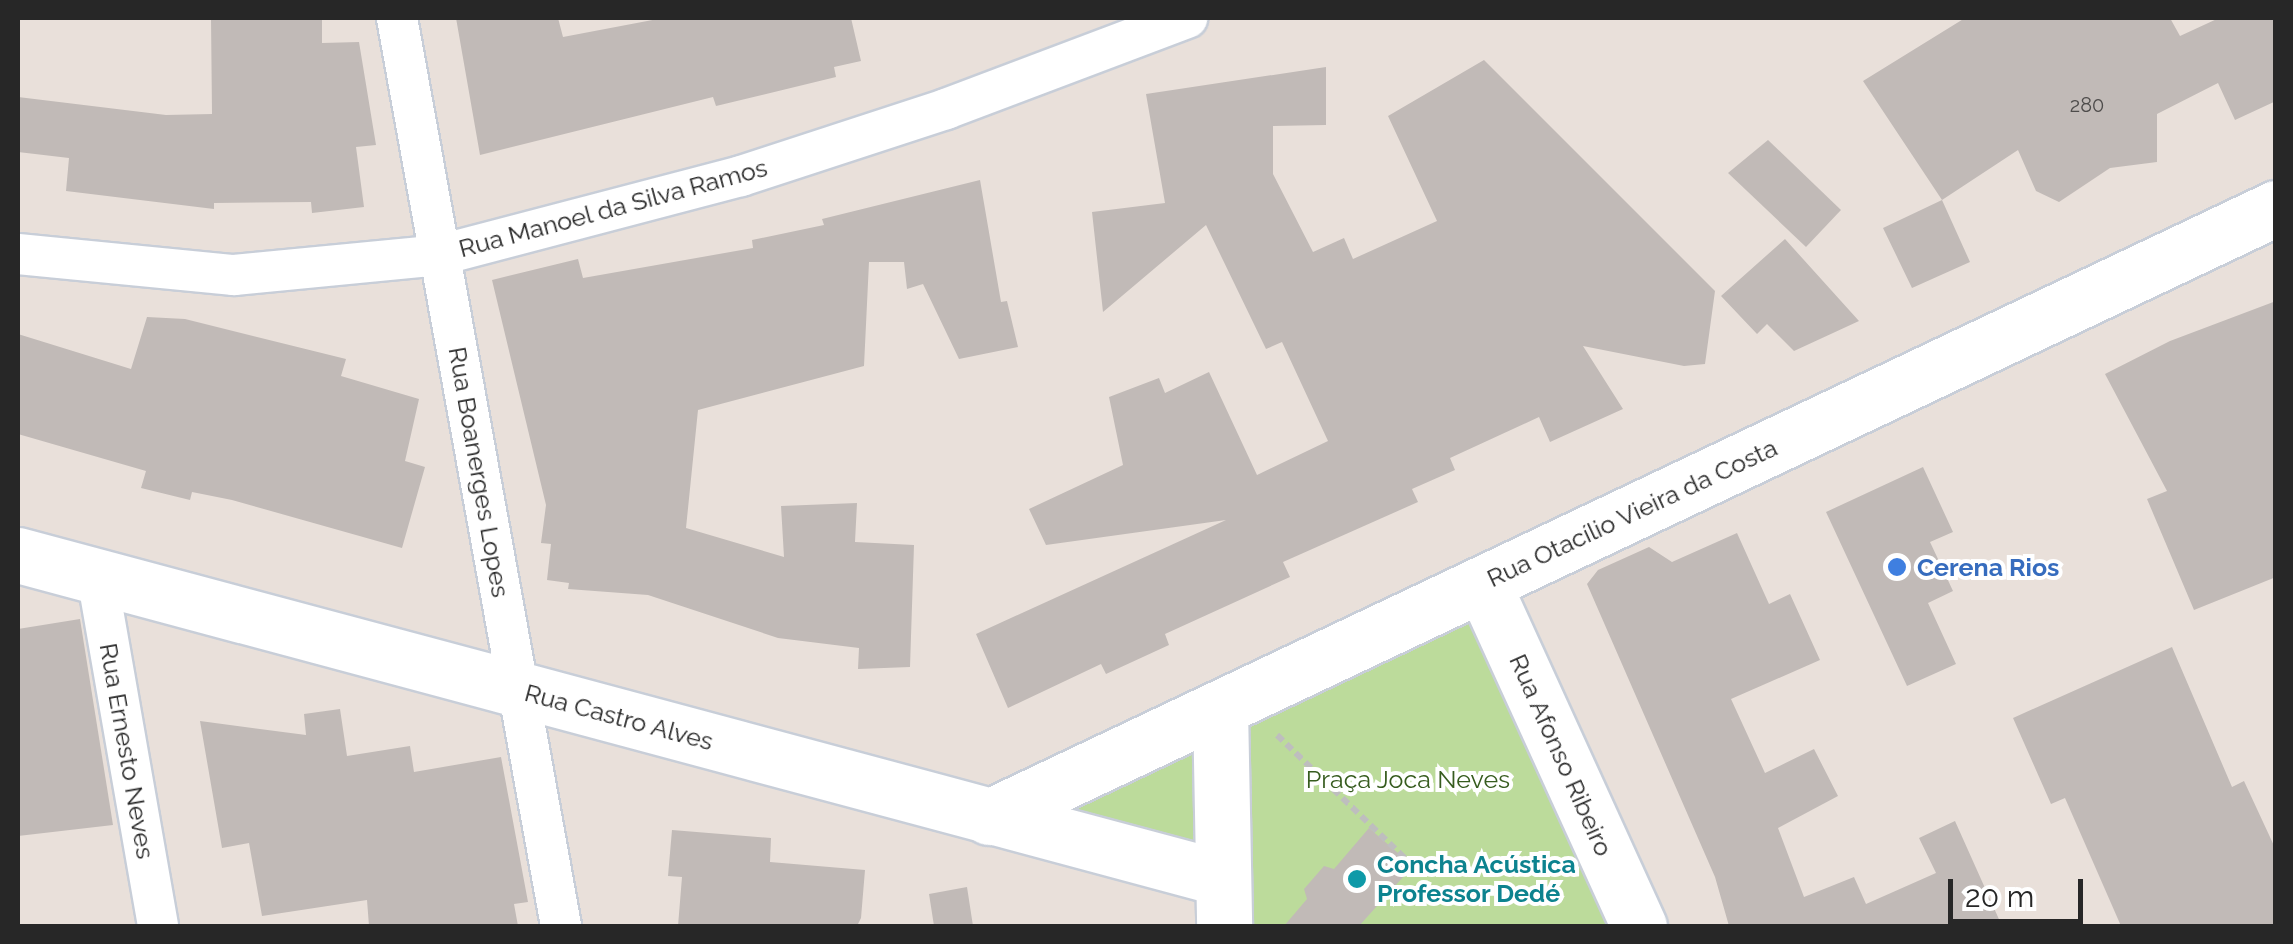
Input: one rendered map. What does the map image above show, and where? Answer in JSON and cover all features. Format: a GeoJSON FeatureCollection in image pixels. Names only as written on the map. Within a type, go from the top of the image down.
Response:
{"type":"FeatureCollection","features":[{"type":"Feature","properties":{"kind":"main road","name":"Rua Otacílio Vieira da Costa"},"geometry":{"type":"LineString","coordinates":[[989,817],[2276,208]]}},
{"type":"Feature","properties":{"kind":"main road","name":"Rua Castro Alves"},"geometry":{"type":"LineString","coordinates":[[18,554],[989,817],[1223,902]]}},
{"type":"Feature","properties":{"kind":"main road","name":"Rua Afonso Ribeiro"},"geometry":{"type":"LineString","coordinates":[[1483,584],[1639,926]]}},
{"type":"Feature","properties":{"kind":"main road"},"geometry":{"type":"LineString","coordinates":[[1223,902],[1230,703]]}},
{"type":"Feature","properties":{"kind":"street","name":"Rua Boanerges Lopes"},"geometry":{"type":"LineString","coordinates":[[397,18],[561,926]]}},
{"type":"Feature","properties":{"kind":"street","name":"Rua Manoel da Silva Ramos"},"geometry":{"type":"LineString","coordinates":[[18,254],[234,275],[440,255],[740,176],[946,109],[1187,18]]}},
{"type":"Feature","properties":{"kind":"street","name":"Rua Ernesto Neves"},"geometry":{"type":"LineString","coordinates":[[97,576],[158,926]]}},
{"type":"Feature","properties":{"kind":"path"},"geometry":{"type":"LineString","coordinates":[[1230,703],[1413,866]]}},
{"type":"Feature","properties":{"kind":"green space","name":"Praça Joca Neves"},"geometry":{"type":"Polygon","coordinates":[[[1483,584],[1631,926],[1224,926],[1223,878],[989,817],[1483,584]]]}},
{"type":"Feature","properties":{"kind":"building"},"geometry":{"type":"Polygon","coordinates":[[[211,18],[322,18],[322,43],[359,42],[376,145],[356,147],[364,207],[312,213],[311,202],[214,203],[214,209],[66,191],[69,158],[18,152],[18,97],[166,115],[212,114],[211,18]]]}},
{"type":"Feature","properties":{"kind":"building"},"geometry":{"type":"Polygon","coordinates":[[[456,18],[558,18],[563,37],[663,18],[851,18],[861,61],[834,67],[836,77],[716,106],[713,97],[480,155],[456,18]]]}},
{"type":"Feature","properties":{"kind":"building"},"geometry":{"type":"Polygon","coordinates":[[[1965,18],[2170,18],[2180,36],[2219,18],[2276,18],[2276,101],[2235,120],[2218,83],[2157,114],[2157,162],[2110,168],[2059,202],[2036,191],[2018,150],[1942,200],[1863,81],[1965,18]]]}},
{"type":"Feature","properties":{"kind":"building"},"geometry":{"type":"Polygon","coordinates":[[[1484,60],[1715,291],[1705,364],[1684,366],[1583,346],[1623,409],[1550,442],[1539,417],[1450,458],[1455,470],[1412,489],[1418,502],[1283,562],[1290,577],[1165,634],[1169,645],[1106,674],[1101,664],[1008,708],[976,634],[1226,520],[1046,545],[1029,509],[1123,465],[1109,397],[1159,378],[1165,393],[1209,372],[1257,475],[1328,441],[1282,342],[1266,349],[1206,225],[1103,312],[1092,212],[1165,203],[1146,94],[1326,67],[1326,125],[1273,126],[1273,174],[1313,252],[1344,238],[1353,259],[1437,221],[1388,116],[1484,60]]]}},
{"type":"Feature","properties":{"kind":"building"},"geometry":{"type":"Polygon","coordinates":[[[1768,140],[1841,210],[1806,247],[1728,173],[1768,140]]]}},
{"type":"Feature","properties":{"kind":"building"},"geometry":{"type":"Polygon","coordinates":[[[980,180],[1001,302],[1007,301],[1018,347],[959,359],[923,284],[907,289],[904,262],[869,262],[864,366],[698,410],[686,528],[784,557],[781,506],[857,503],[855,542],[914,545],[910,667],[858,669],[859,648],[778,638],[648,595],[568,589],[569,583],[547,580],[551,544],[541,543],[546,505],[492,280],[578,259],[583,278],[753,248],[752,240],[824,225],[822,219],[980,180]]]}},
{"type":"Feature","properties":{"kind":"building"},"geometry":{"type":"Polygon","coordinates":[[[1942,200],[1970,262],[1912,288],[1883,228],[1942,200]]]}},
{"type":"Feature","properties":{"kind":"building"},"geometry":{"type":"Polygon","coordinates":[[[1785,239],[1859,321],[1794,351],[1767,324],[1757,334],[1721,296],[1785,239]]]}},
{"type":"Feature","properties":{"kind":"building"},"geometry":{"type":"Polygon","coordinates":[[[2276,301],[2276,577],[2194,610],[2147,499],[2167,491],[2105,374],[2170,341],[2276,301]]]}},
{"type":"Feature","properties":{"kind":"building"},"geometry":{"type":"Polygon","coordinates":[[[147,317],[185,319],[346,359],[341,376],[419,399],[405,461],[425,467],[402,548],[232,500],[192,492],[190,500],[141,488],[146,471],[18,434],[18,334],[131,369],[147,317]]]}},
{"type":"Feature","properties":{"kind":"building","name":"Cerena Rios"},"geometry":{"type":"Polygon","coordinates":[[[1923,467],[1953,532],[1930,542],[1953,591],[1928,603],[1956,664],[1907,686],[1826,512],[1923,467]]]}},
{"type":"Feature","properties":{"kind":"building"},"geometry":{"type":"Polygon","coordinates":[[[1737,533],[1769,604],[1790,594],[1820,660],[1731,699],[1765,773],[1814,749],[1838,796],[1778,828],[1804,897],[1854,877],[1866,904],[1936,873],[1919,838],[1955,821],[2002,926],[1729,926],[1715,877],[1587,584],[1598,570],[1649,547],[1672,562],[1737,533]]]}},
{"type":"Feature","properties":{"kind":"building"},"geometry":{"type":"Polygon","coordinates":[[[80,619],[113,825],[18,836],[18,629],[80,619]]]}},
{"type":"Feature","properties":{"kind":"building"},"geometry":{"type":"Polygon","coordinates":[[[2172,647],[2232,787],[2244,781],[2276,850],[2276,926],[2121,926],[2065,798],[2051,804],[2013,718],[2172,647]]]}},
{"type":"Feature","properties":{"kind":"building"},"geometry":{"type":"Polygon","coordinates":[[[340,709],[347,756],[410,746],[414,772],[501,757],[528,902],[514,904],[518,926],[369,926],[367,900],[262,916],[249,843],[222,848],[200,721],[306,735],[304,714],[340,709]]]}},
{"type":"Feature","properties":{"kind":"building","name":"Concha Acústica Professor Dedé"},"geometry":{"type":"Polygon","coordinates":[[[1369,828],[1413,866],[1359,926],[1284,926],[1307,899],[1304,889],[1324,866],[1334,869],[1369,828]]]}},
{"type":"Feature","properties":{"kind":"building"},"geometry":{"type":"Polygon","coordinates":[[[672,830],[771,838],[770,862],[865,870],[861,918],[857,926],[678,926],[682,877],[668,876],[672,830]]]}},
{"type":"Feature","properties":{"kind":"building"},"geometry":{"type":"Polygon","coordinates":[[[967,887],[973,926],[934,926],[929,894],[967,887]]]}},
{"type":"Feature","properties":{"kind":"place","name":"Cerena Rios"},"geometry":{"type":"Point","coordinates":[1897,567]}},
{"type":"Feature","properties":{"kind":"place","name":"Concha Acústica Professor Dedé"},"geometry":{"type":"Point","coordinates":[1357,879]}}]}
